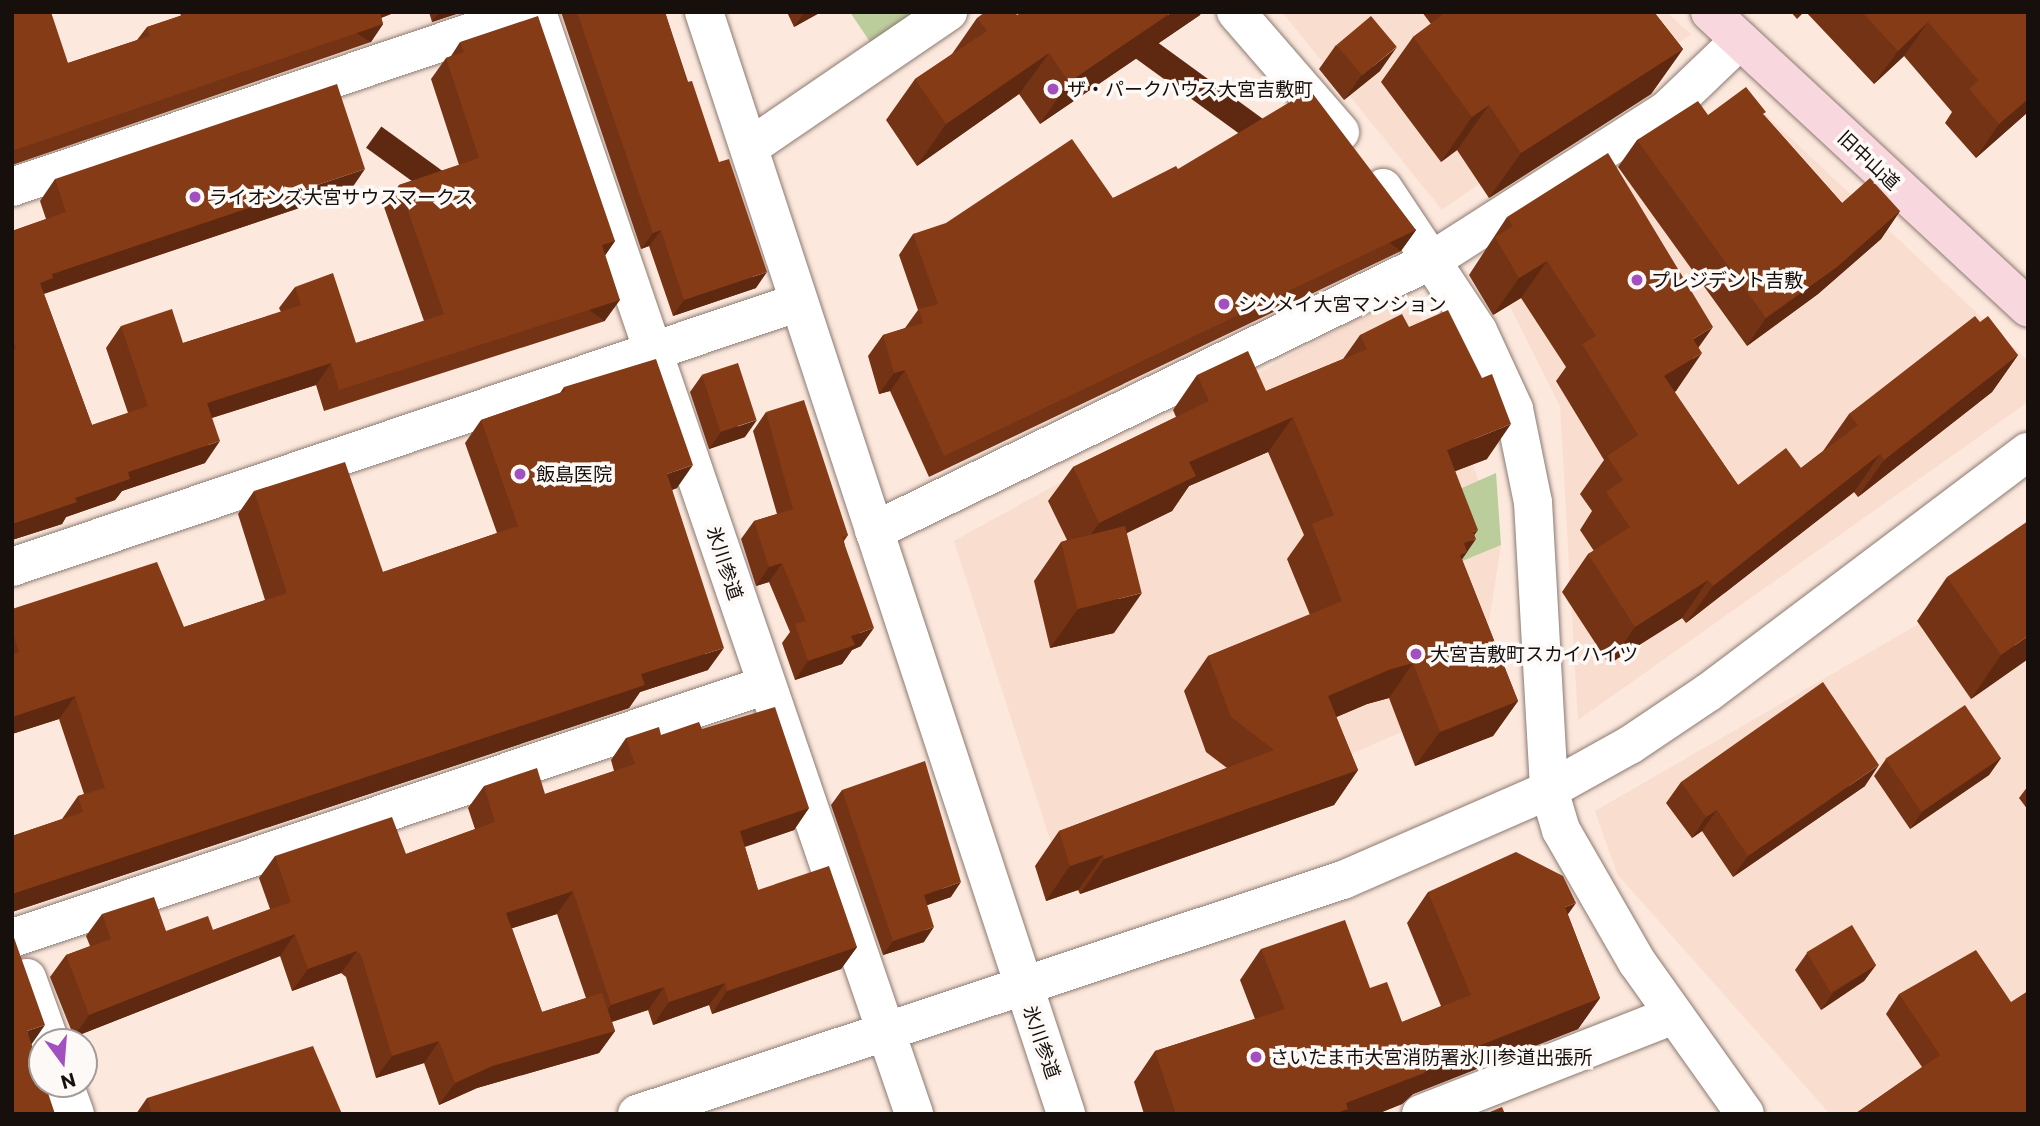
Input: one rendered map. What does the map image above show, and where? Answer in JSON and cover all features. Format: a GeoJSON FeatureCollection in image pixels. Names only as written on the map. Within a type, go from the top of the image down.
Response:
{"type":"FeatureCollection","features":[{"type":"Feature","properties":{"kind":"main road","name":"旧中山道"},"geometry":{"type":"LineString","coordinates":[[1710,12],[2028,308]]}},
{"type":"Feature","properties":{"kind":"street"},"geometry":{"type":"LineString","coordinates":[[12,187],[531,12]]}},
{"type":"Feature","properties":{"kind":"street","name":"氷川参道"},"geometry":{"type":"LineString","coordinates":[[537,12],[655,350],[766,685],[914,1114]]}},
{"type":"Feature","properties":{"kind":"street","name":"氷川参道"},"geometry":{"type":"LineString","coordinates":[[704,12],[1066,1114]]}},
{"type":"Feature","properties":{"kind":"street"},"geometry":{"type":"LineString","coordinates":[[750,147],[948,12]]}},
{"type":"Feature","properties":{"kind":"street"},"geometry":{"type":"LineString","coordinates":[[1236,12],[1300,81],[1434,259],[1499,369],[1514,409],[1532,502],[1549,790],[1567,843],[1674,1015],[1745,1114]]}},
{"type":"Feature","properties":{"kind":"street"},"geometry":{"type":"LineString","coordinates":[[874,531],[1434,259],[1667,110],[1740,40]]}},
{"type":"Feature","properties":{"kind":"street"},"geometry":{"type":"LineString","coordinates":[[12,567],[799,302]]}},
{"type":"Feature","properties":{"kind":"street"},"geometry":{"type":"LineString","coordinates":[[637,1114],[1343,880],[1549,790],[1630,745],[1709,692],[2028,452]]}},
{"type":"Feature","properties":{"kind":"street"},"geometry":{"type":"LineString","coordinates":[[45,1028],[13,936],[766,685]]}},
{"type":"Feature","properties":{"kind":"street"},"geometry":{"type":"LineString","coordinates":[[1421,1114],[1674,1015]]}},
{"type":"Feature","properties":{"kind":"shaded area"},"geometry":{"type":"Polygon","coordinates":[[[1282,12],[1666,12],[1691,34],[1442,210],[1282,12]]]}},
{"type":"Feature","properties":{"kind":"shaded area"},"geometry":{"type":"Polygon","coordinates":[[[1748,98],[2028,361],[2028,402],[1578,720],[1560,406],[1491,268],[1748,98]]]}},
{"type":"Feature","properties":{"kind":"shaded area"},"geometry":{"type":"Polygon","coordinates":[[[1411,289],[1501,545],[1477,699],[1063,880],[954,541],[1411,289]]]}},
{"type":"Feature","properties":{"kind":"shaded area"},"geometry":{"type":"Polygon","coordinates":[[[2028,561],[2028,1114],[1830,1114],[1617,874],[1595,811],[2028,561]]]}},
{"type":"Feature","properties":{"kind":"green space"},"geometry":{"type":"Polygon","coordinates":[[[850,12],[919,12],[872,45],[850,12]]]}},
{"type":"Feature","properties":{"kind":"green space"},"geometry":{"type":"Polygon","coordinates":[[[1496,473],[1501,545],[1460,562],[1437,499],[1496,473]]]}},
{"type":"Feature","properties":{"kind":"building"},"geometry":{"type":"Polygon","coordinates":[[[12,12],[51,12],[68,63],[150,36],[147,27],[191,12],[380,12],[383,24],[12,151],[12,12]]]}},
{"type":"Feature","properties":{"kind":"building"},"geometry":{"type":"Polygon","coordinates":[[[577,12],[665,12],[687,82],[692,81],[719,162],[729,159],[767,272],[684,300],[661,230],[653,233],[577,12]]]}},
{"type":"Feature","properties":{"kind":"building"},"geometry":{"type":"Polygon","coordinates":[[[985,12],[1015,12],[1017,15],[1022,12],[1172,12],[1069,82],[1049,53],[946,124],[915,79],[987,31],[977,18],[985,12]]]}},
{"type":"Feature","properties":{"kind":"building"},"geometry":{"type":"Polygon","coordinates":[[[1446,12],[1654,12],[1683,49],[1521,153],[1489,105],[1472,117],[1413,37],[1446,12]]]}},
{"type":"Feature","properties":{"kind":"building"},"geometry":{"type":"Polygon","coordinates":[[[1862,12],[2028,12],[2028,99],[1999,124],[1969,89],[1978,80],[1928,22],[1898,51],[1862,12]]]}},
{"type":"Feature","properties":{"kind":"building"},"geometry":{"type":"Polygon","coordinates":[[[538,16],[615,241],[602,245],[620,300],[339,390],[331,363],[207,403],[220,441],[128,472],[130,479],[75,498],[77,502],[12,524],[12,350],[16,349],[12,335],[12,231],[66,212],[55,179],[337,84],[365,169],[52,274],[53,278],[40,283],[92,425],[148,406],[121,326],[172,309],[183,343],[301,305],[295,287],[333,273],[356,343],[444,314],[399,185],[479,158],[446,58],[464,52],[460,42],[538,16]]]}},
{"type":"Feature","properties":{"kind":"building"},"geometry":{"type":"Polygon","coordinates":[[[1371,16],[1397,47],[1362,76],[1337,45],[1371,16]]]}},
{"type":"Feature","properties":{"kind":"building"},"geometry":{"type":"Polygon","coordinates":[[[1746,87],[1766,112],[1763,114],[1842,203],[1870,178],[1900,211],[1837,267],[1766,318],[1637,140],[1698,101],[1708,115],[1746,87]]]}},
{"type":"Feature","properties":{"kind":"building"},"geometry":{"type":"Polygon","coordinates":[[[1310,90],[1416,230],[944,456],[905,370],[894,373],[883,335],[923,323],[919,309],[938,304],[913,234],[946,223],[1072,139],[1113,198],[1176,166],[1178,169],[1310,90]]]}},
{"type":"Feature","properties":{"kind":"building"},"geometry":{"type":"Polygon","coordinates":[[[1608,153],[1713,327],[1693,339],[1702,353],[1664,376],[1738,485],[1786,448],[1801,468],[1858,425],[1849,414],[1975,316],[1980,322],[1988,316],[2018,355],[1884,460],[1880,454],[1713,586],[1708,580],[1635,627],[1588,554],[1630,527],[1606,492],[1623,480],[1607,456],[1638,435],[1582,344],[1596,336],[1547,261],[1519,278],[1495,237],[1513,226],[1507,217],[1608,153]]]}},
{"type":"Feature","properties":{"kind":"building"},"geometry":{"type":"Polygon","coordinates":[[[1448,310],[1482,378],[1492,374],[1511,424],[1447,450],[1478,530],[1473,532],[1476,539],[1464,543],[1467,552],[1460,555],[1518,701],[1440,732],[1413,663],[1391,669],[1328,696],[1358,770],[1104,859],[1103,855],[1070,866],[1059,831],[1274,750],[1231,717],[1208,656],[1342,601],[1312,524],[1334,515],[1293,417],[1189,462],[1196,476],[1099,523],[1073,467],[1209,401],[1197,375],[1248,351],[1266,391],[1367,349],[1360,335],[1402,314],[1409,327],[1448,310]]]}},
{"type":"Feature","properties":{"kind":"building"},"geometry":{"type":"Polygon","coordinates":[[[656,359],[693,465],[667,474],[724,648],[641,674],[645,685],[12,894],[12,836],[83,812],[78,796],[105,788],[75,696],[12,717],[12,655],[19,652],[12,631],[12,609],[157,562],[184,627],[287,593],[254,491],[345,462],[383,572],[518,526],[481,420],[565,391],[564,387],[656,359]]]}},
{"type":"Feature","properties":{"kind":"building"},"geometry":{"type":"Polygon","coordinates":[[[738,363],[757,420],[720,432],[702,375],[738,363]]]}},
{"type":"Feature","properties":{"kind":"building"},"geometry":{"type":"Polygon","coordinates":[[[804,400],[848,535],[842,537],[874,628],[851,636],[855,645],[808,661],[795,624],[806,621],[782,563],[769,567],[754,521],[793,509],[766,412],[804,400]]]}},
{"type":"Feature","properties":{"kind":"building"},"geometry":{"type":"Polygon","coordinates":[[[2028,521],[2028,636],[2001,655],[1947,577],[2028,521]]]}},
{"type":"Feature","properties":{"kind":"building"},"geometry":{"type":"Polygon","coordinates":[[[1125,526],[1142,593],[1078,609],[1061,542],[1125,526]]]}},
{"type":"Feature","properties":{"kind":"building"},"geometry":{"type":"Polygon","coordinates":[[[1823,682],[1879,765],[1748,856],[1717,810],[1706,817],[1681,782],[1823,682]]]}},
{"type":"Feature","properties":{"kind":"building"},"geometry":{"type":"Polygon","coordinates":[[[1965,705],[2001,758],[1921,812],[1885,759],[1965,705]]]}},
{"type":"Feature","properties":{"kind":"building"},"geometry":{"type":"Polygon","coordinates":[[[775,707],[809,808],[740,831],[758,890],[829,866],[857,947],[727,991],[725,983],[669,1002],[664,987],[611,1005],[573,891],[506,913],[542,1012],[602,993],[615,1031],[492,1066],[455,1083],[439,1041],[392,1056],[361,955],[357,951],[308,969],[295,934],[89,1015],[66,955],[111,939],[102,914],[154,897],[166,931],[208,916],[213,930],[291,902],[275,856],[392,817],[406,854],[495,822],[484,786],[537,768],[545,794],[635,764],[626,738],[659,727],[661,735],[699,722],[702,729],[775,707]]]}},
{"type":"Feature","properties":{"kind":"building"},"geometry":{"type":"Polygon","coordinates":[[[925,761],[961,882],[924,895],[934,927],[893,941],[842,790],[925,761]]]}},
{"type":"Feature","properties":{"kind":"building"},"geometry":{"type":"Polygon","coordinates":[[[1516,852],[1563,876],[1576,903],[1565,907],[1600,998],[1435,1063],[1424,1073],[1346,1103],[1348,1109],[1334,1114],[1176,1114],[1155,1051],[1285,1009],[1261,949],[1345,920],[1370,988],[1387,982],[1402,1022],[1471,995],[1428,892],[1516,852]]]}},
{"type":"Feature","properties":{"kind":"building"},"geometry":{"type":"Polygon","coordinates":[[[1852,925],[1876,965],[1831,993],[1807,952],[1852,925]]]}},
{"type":"Feature","properties":{"kind":"building"},"geometry":{"type":"Polygon","coordinates":[[[12,932],[45,1025],[28,1028],[27,1031],[28,1098],[50,1098],[55,1114],[12,1114],[12,932]]]}},
{"type":"Feature","properties":{"kind":"building"},"geometry":{"type":"Polygon","coordinates":[[[1976,950],[2011,1002],[2028,991],[2028,1114],[1856,1114],[1940,1055],[1899,994],[1976,950]]]}},
{"type":"Feature","properties":{"kind":"building"},"geometry":{"type":"Polygon","coordinates":[[[313,1046],[342,1114],[152,1114],[147,1098],[313,1046]]]}},
{"type":"Feature","properties":{"kind":"building"},"geometry":{"type":"Polygon","coordinates":[[[1502,1107],[1505,1114],[1485,1114],[1502,1107]]]}},
{"type":"Feature","properties":{"kind":"place","name":"ザ・パークハウス大宮吉敷町"},"geometry":{"type":"Point","coordinates":[1053,89]}},
{"type":"Feature","properties":{"kind":"place","name":"ライオンズ大宮サウスマークス"},"geometry":{"type":"Point","coordinates":[195,197]}},
{"type":"Feature","properties":{"kind":"place","name":"プレジデント吉敷"},"geometry":{"type":"Point","coordinates":[1637,280]}},
{"type":"Feature","properties":{"kind":"place","name":"シンメイ大宮マンション"},"geometry":{"type":"Point","coordinates":[1224,304]}},
{"type":"Feature","properties":{"kind":"place","name":"飯島医院"},"geometry":{"type":"Point","coordinates":[520,474]}},
{"type":"Feature","properties":{"kind":"place","name":"大宮吉敷町スカイハイツ"},"geometry":{"type":"Point","coordinates":[1416,654]}},
{"type":"Feature","properties":{"kind":"place","name":"さいたま市大宮消防署氷川参道出張所"},"geometry":{"type":"Point","coordinates":[1256,1057]}}]}
